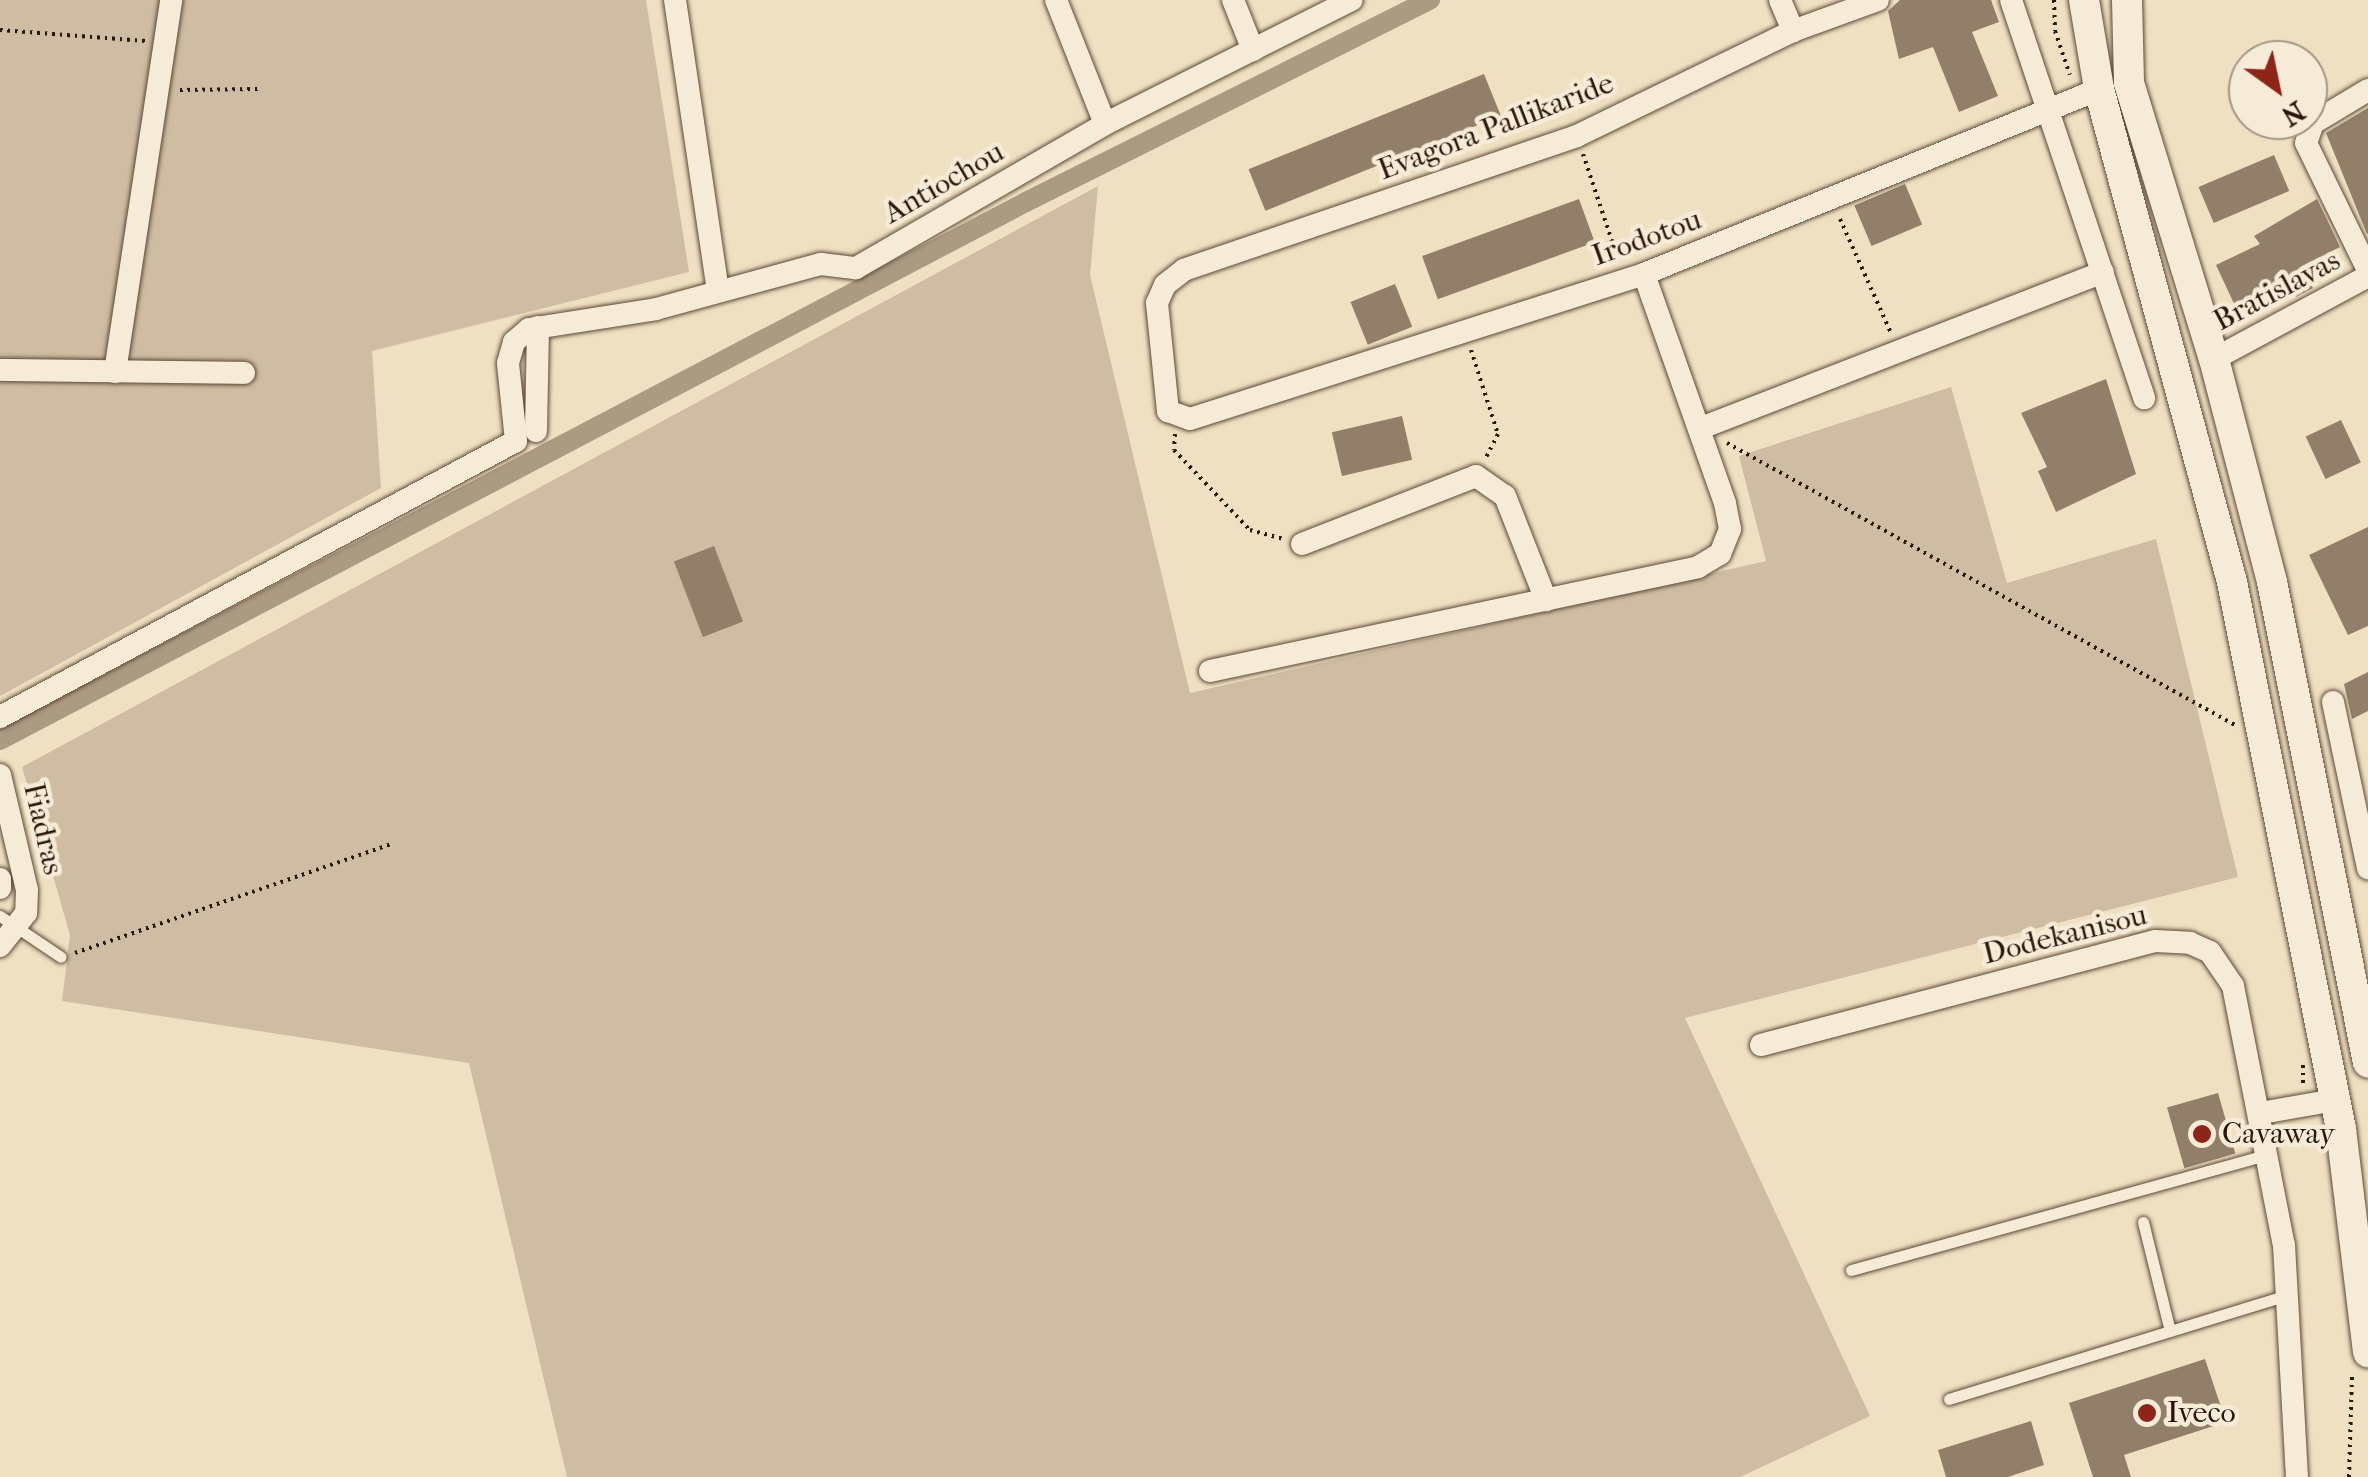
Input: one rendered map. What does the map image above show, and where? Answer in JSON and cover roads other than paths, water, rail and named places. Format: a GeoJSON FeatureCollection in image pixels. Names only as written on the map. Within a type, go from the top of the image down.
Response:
{"type":"FeatureCollection","features":[{"type":"Feature","properties":{"kind":"main road"},"geometry":{"type":"LineString","coordinates":[[2084,0],[2088,94],[2214,504],[2322,1102],[2358,1226],[2359,1353]]}},
{"type":"Feature","properties":{"kind":"main road"},"geometry":{"type":"LineString","coordinates":[[2127,0],[2129,84],[2214,359],[2272,582],[2368,1063]]}},
{"type":"Feature","properties":{"kind":"street"},"geometry":{"type":"LineString","coordinates":[[115,372],[162,90],[170,0]]}},
{"type":"Feature","properties":{"kind":"street"},"geometry":{"type":"LineString","coordinates":[[676,0],[718,291]]}},
{"type":"Feature","properties":{"kind":"street"},"geometry":{"type":"LineString","coordinates":[[1056,0],[1105,124]]}},
{"type":"Feature","properties":{"kind":"street"},"geometry":{"type":"LineString","coordinates":[[1233,0],[1253,50]]}},
{"type":"Feature","properties":{"kind":"street","name":"Antiochou"},"geometry":{"type":"LineString","coordinates":[[0,717],[526,436],[508,363],[514,342],[538,327],[656,308],[820,264],[856,268],[1105,124],[1352,0]]}},
{"type":"Feature","properties":{"kind":"street"},"geometry":{"type":"LineString","coordinates":[[1780,0],[1793,31]]}},
{"type":"Feature","properties":{"kind":"street","name":"Evagora Pallikaride"},"geometry":{"type":"LineString","coordinates":[[1176,419],[1163,398],[1155,324],[1165,285],[1184,270],[1577,136],[1793,31],[1878,0]]}},
{"type":"Feature","properties":{"kind":"street"},"geometry":{"type":"LineString","coordinates":[[2012,0],[2144,398]]}},
{"type":"Feature","properties":{"kind":"street"},"geometry":{"type":"LineString","coordinates":[[2368,90],[2319,118],[2306,142],[2368,273]]}},
{"type":"Feature","properties":{"kind":"street","name":"Irodotou"},"geometry":{"type":"LineString","coordinates":[[1176,419],[1206,415],[1634,277],[2088,94]]}},
{"type":"Feature","properties":{"kind":"street"},"geometry":{"type":"LineString","coordinates":[[1701,428],[2103,272]]}},
{"type":"Feature","properties":{"kind":"street","name":"Bratislavas"},"geometry":{"type":"LineString","coordinates":[[2214,359],[2368,273]]}},
{"type":"Feature","properties":{"kind":"street"},"geometry":{"type":"LineString","coordinates":[[1210,671],[1698,568],[1720,554],[1730,529],[1701,428],[1634,277]]}},
{"type":"Feature","properties":{"kind":"street"},"geometry":{"type":"LineString","coordinates":[[0,370],[244,374]]}},
{"type":"Feature","properties":{"kind":"street"},"geometry":{"type":"LineString","coordinates":[[1302,544],[1476,476],[1505,496],[1546,600]]}},
{"type":"Feature","properties":{"kind":"street"},"geometry":{"type":"LineString","coordinates":[[2332,702],[2363,826],[2368,868]]}},
{"type":"Feature","properties":{"kind":"street","name":"Fiadras"},"geometry":{"type":"LineString","coordinates":[[0,775],[27,890],[5,931]]}},
{"type":"Feature","properties":{"kind":"street"},"geometry":{"type":"LineString","coordinates":[[0,879],[0,888]]}},
{"type":"Feature","properties":{"kind":"street","name":"Dodekanisou"},"geometry":{"type":"LineString","coordinates":[[1761,1045],[2155,941],[2190,943],[2227,972],[2261,1112],[2290,1294],[2297,1477]]}},
{"type":"Feature","properties":{"kind":"street"},"geometry":{"type":"LineString","coordinates":[[2261,1112],[2322,1102]]}},
{"type":"Feature","properties":{"kind":"lane"},"geometry":{"type":"LineString","coordinates":[[5,931],[62,957]]}},
{"type":"Feature","properties":{"kind":"lane"},"geometry":{"type":"LineString","coordinates":[[1851,1270],[2267,1155]]}},
{"type":"Feature","properties":{"kind":"lane"},"geometry":{"type":"LineString","coordinates":[[2143,1222],[2170,1331]]}},
{"type":"Feature","properties":{"kind":"lane"},"geometry":{"type":"LineString","coordinates":[[1949,1399],[2290,1294]]}},
{"type":"Feature","properties":{"kind":"waterway"},"geometry":{"type":"LineString","coordinates":[[0,740],[1026,202],[1430,0]]}},
{"type":"Feature","properties":{"kind":"place","name":"Cavaway"},"geometry":{"type":"Point","coordinates":[2202,1134]}},
{"type":"Feature","properties":{"kind":"place","name":"Iveco"},"geometry":{"type":"Point","coordinates":[2147,1413]}}]}
